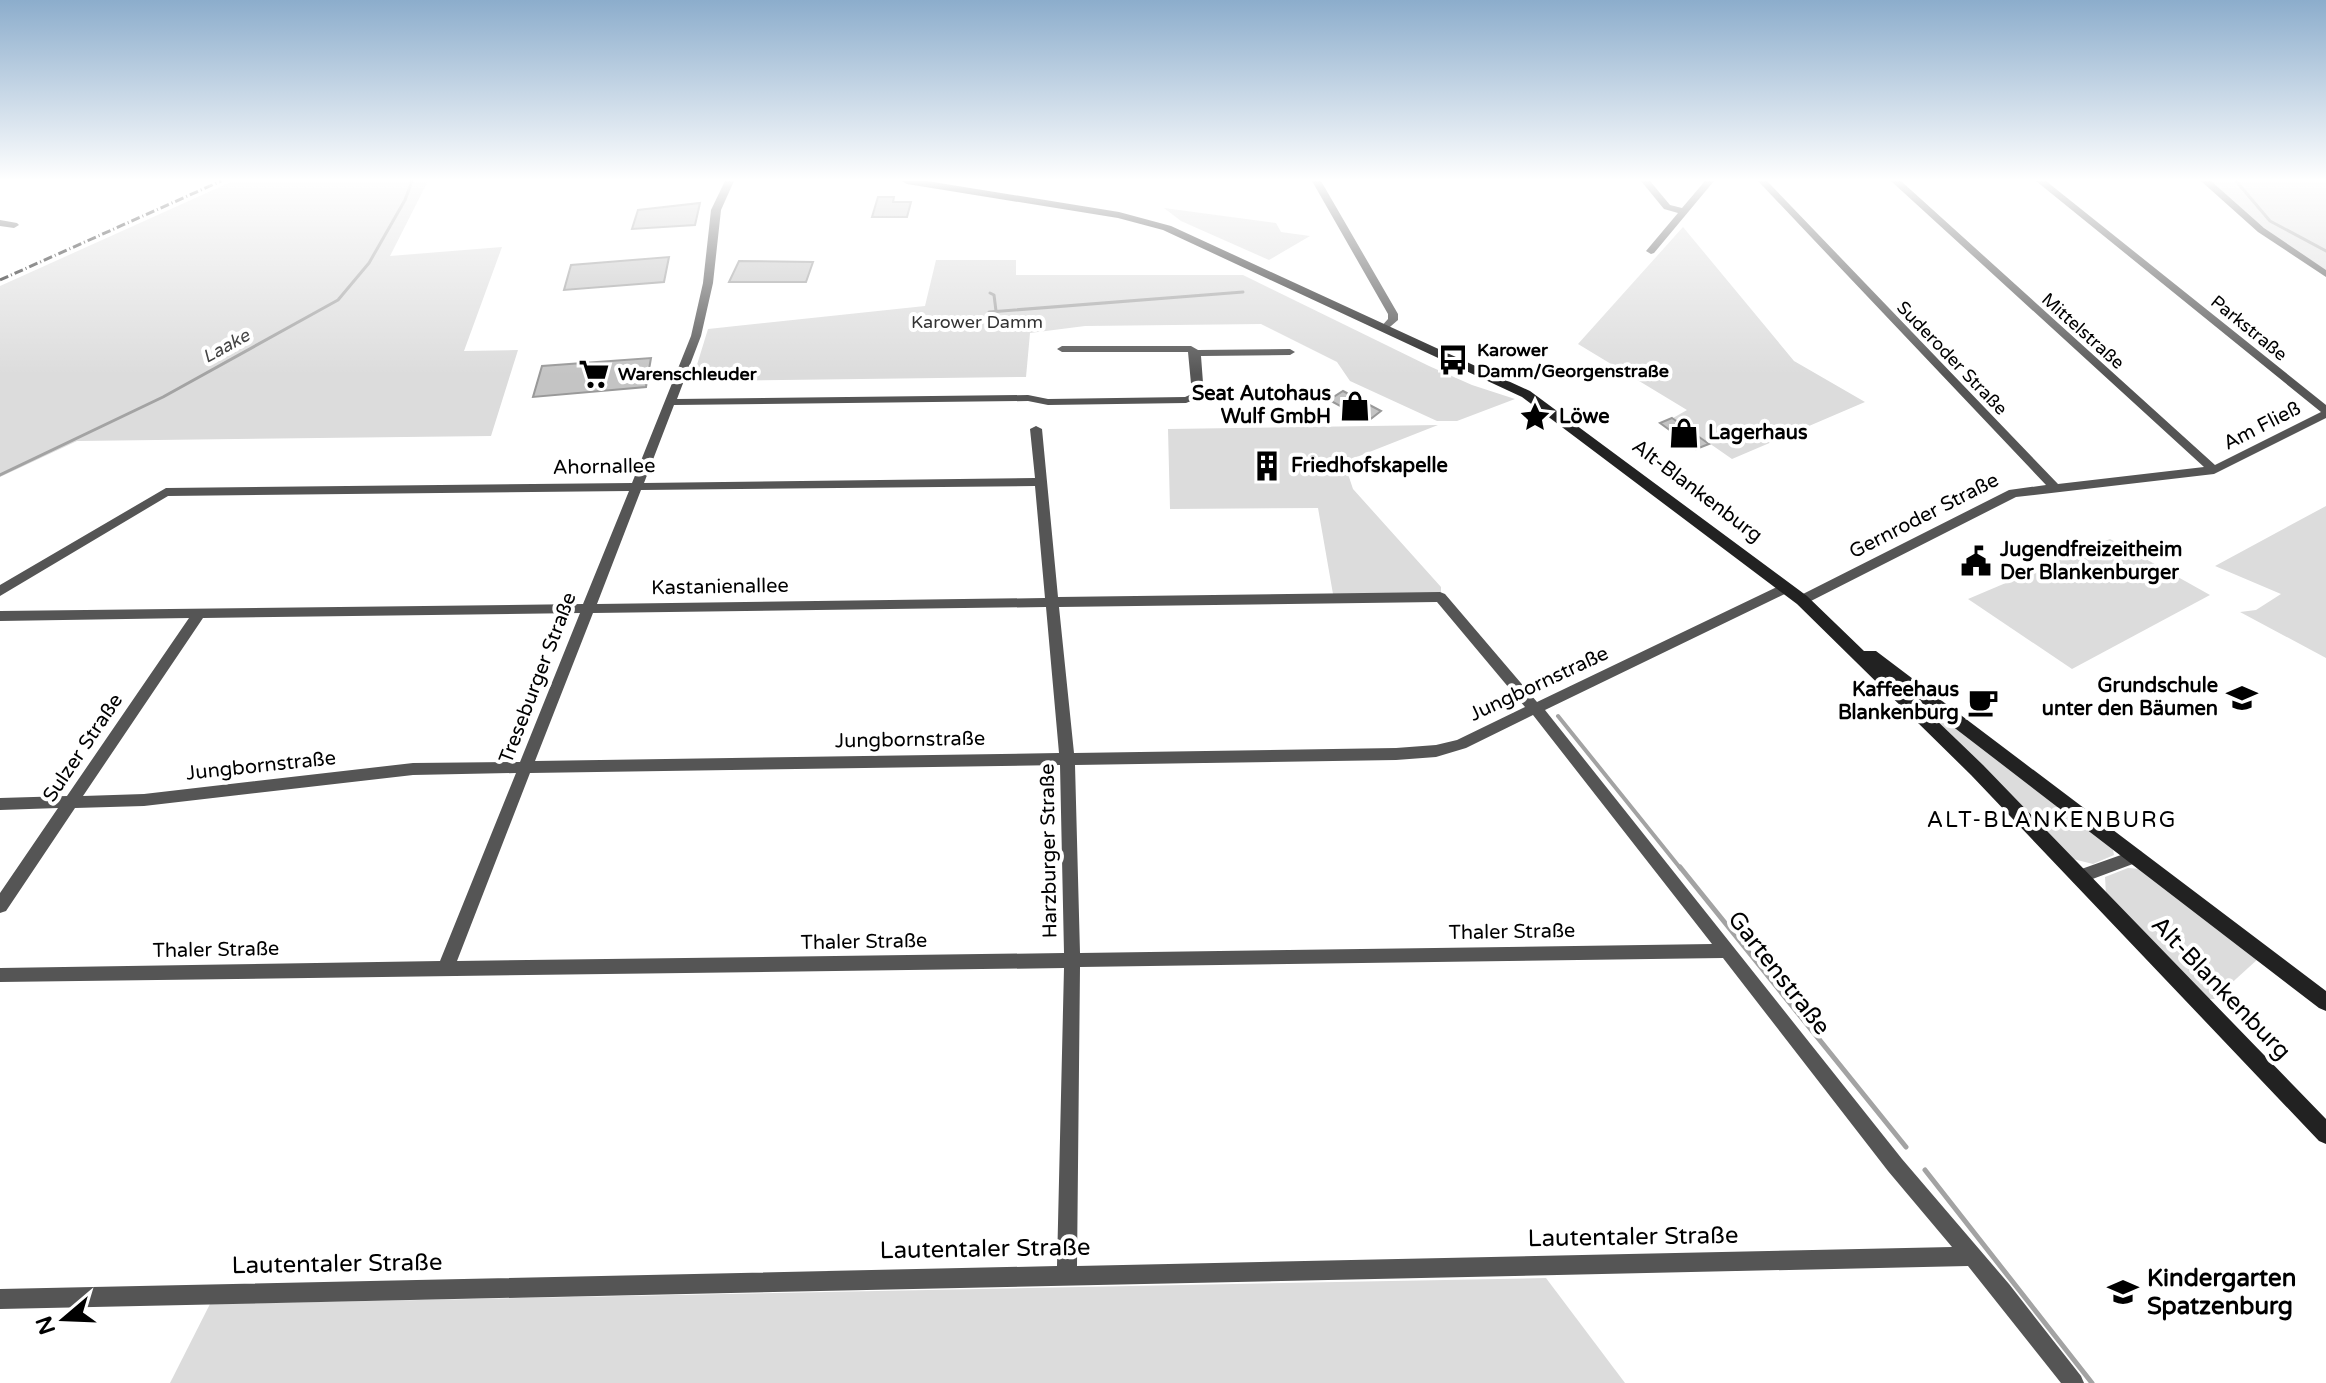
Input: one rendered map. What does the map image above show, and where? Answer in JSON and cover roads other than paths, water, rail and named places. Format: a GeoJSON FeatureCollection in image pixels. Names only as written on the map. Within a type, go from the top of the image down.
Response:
{"type":"FeatureCollection","features":[{"type":"Feature","properties":{"kind":"main road"},"geometry":{"type":"LineString","coordinates":[[1208,246],[1384,329]]}},
{"type":"Feature","properties":{"kind":"main road","name":"Alt-Blankenburg"},"geometry":{"type":"LineString","coordinates":[[1384,329],[1526,394],[1802,600],[2079,877],[2326,1134]]}},
{"type":"Feature","properties":{"kind":"main road","name":"Alt-Blankenburg"},"geometry":{"type":"LineString","coordinates":[[1836,631],[2326,1002]]}},
{"type":"Feature","properties":{"kind":"street","name":"Treseburger Straße"},"geometry":{"type":"LineString","coordinates":[[445,970],[696,336],[708,283],[712,246]]}},
{"type":"Feature","properties":{"kind":"street"},"geometry":{"type":"LineString","coordinates":[[1353,246],[1393,314],[1393,320],[1384,329]]}},
{"type":"Feature","properties":{"kind":"street"},"geometry":{"type":"LineString","coordinates":[[1651,251],[1655,246]]}},
{"type":"Feature","properties":{"kind":"street","name":"Suderoder Straße"},"geometry":{"type":"LineString","coordinates":[[1824,246],[2054,487]]}},
{"type":"Feature","properties":{"kind":"street","name":"Mittelstraße"},"geometry":{"type":"LineString","coordinates":[[1966,246],[2214,470]]}},
{"type":"Feature","properties":{"kind":"street","name":"Parkstraße"},"geometry":{"type":"LineString","coordinates":[[2120,246],[2326,412]]}},
{"type":"Feature","properties":{"kind":"street"},"geometry":{"type":"LineString","coordinates":[[2284,246],[2326,274]]}},
{"type":"Feature","properties":{"kind":"street"},"geometry":{"type":"LineString","coordinates":[[1062,349],[1183,348],[1195,353],[1290,352]]}},
{"type":"Feature","properties":{"kind":"street"},"geometry":{"type":"LineString","coordinates":[[670,402],[1028,398],[1048,402],[1186,400],[1198,396],[1195,353]]}},
{"type":"Feature","properties":{"kind":"street","name":"Am Fließ"},"geometry":{"type":"LineString","coordinates":[[2214,470],[2326,412]]}},
{"type":"Feature","properties":{"kind":"street","name":"Harzburger Straße"},"geometry":{"type":"LineString","coordinates":[[1036,429],[1067,757],[1072,961],[1067,1273]]}},
{"type":"Feature","properties":{"kind":"street","name":"Gernroder Straße"},"geometry":{"type":"LineString","coordinates":[[1802,600],[2013,493],[2214,470]]}},
{"type":"Feature","properties":{"kind":"street","name":"Ahornallee"},"geometry":{"type":"LineString","coordinates":[[0,591],[166,492],[1042,482]]}},
{"type":"Feature","properties":{"kind":"street","name":"Jungbornstraße"},"geometry":{"type":"LineString","coordinates":[[0,804],[144,800],[413,769],[1436,751],[1461,744],[1786,588]]}},
{"type":"Feature","properties":{"kind":"street","name":"Kastanienallee"},"geometry":{"type":"LineString","coordinates":[[0,616],[1440,597]]}},
{"type":"Feature","properties":{"kind":"street","name":"Gartenstraße"},"geometry":{"type":"LineString","coordinates":[[1440,597],[1535,709],[1890,1158],[2074,1383]]}},
{"type":"Feature","properties":{"kind":"street","name":"Sulzer Straße"},"geometry":{"type":"LineString","coordinates":[[0,906],[199,614]]}},
{"type":"Feature","properties":{"kind":"street"},"geometry":{"type":"LineString","coordinates":[[2079,877],[2135,856]]}},
{"type":"Feature","properties":{"kind":"street","name":"Thaler Straße"},"geometry":{"type":"LineString","coordinates":[[0,975],[1729,951]]}},
{"type":"Feature","properties":{"kind":"street","name":"Lautentaler Straße"},"geometry":{"type":"LineString","coordinates":[[0,1299],[1067,1273],[1971,1256]]}},
{"type":"Feature","properties":{"kind":"waterway","name":"Laake"},"geometry":{"type":"LineString","coordinates":[[0,475],[163,397],[338,300],[369,263],[379,246]]}},
{"type":"Feature","properties":{"kind":"waterway"},"geometry":{"type":"LineString","coordinates":[[2316,246],[2326,251]]}},
{"type":"Feature","properties":{"kind":"waterway"},"geometry":{"type":"LineString","coordinates":[[989,312],[1243,292]]}},
{"type":"Feature","properties":{"kind":"waterway"},"geometry":{"type":"LineString","coordinates":[[990,293],[994,295],[996,311]]}},
{"type":"Feature","properties":{"kind":"waterway"},"geometry":{"type":"LineString","coordinates":[[1558,716],[1681,869]]}},
{"type":"Feature","properties":{"kind":"waterway"},"geometry":{"type":"LineString","coordinates":[[1680,867],[1906,1147]]}},
{"type":"Feature","properties":{"kind":"waterway"},"geometry":{"type":"LineString","coordinates":[[1925,1170],[2092,1383]]}},
{"type":"Feature","properties":{"kind":"railway"},"geometry":{"type":"LineString","coordinates":[[0,280],[77,246]]}},
{"type":"Feature","properties":{"kind":"place","name":"Karower Damm/Georgenstraße"},"geometry":{"type":"Point","coordinates":[1453,360]}},
{"type":"Feature","properties":{"kind":"place","name":"Warenschleuder"},"geometry":{"type":"Point","coordinates":[594,374]}},
{"type":"Feature","properties":{"kind":"place","name":"Seat Autohaus Wulf GmbH"},"geometry":{"type":"Point","coordinates":[1355,406]}},
{"type":"Feature","properties":{"kind":"place","name":"Löwe"},"geometry":{"type":"Point","coordinates":[1535,417]}},
{"type":"Feature","properties":{"kind":"place","name":"Lagerhaus"},"geometry":{"type":"Point","coordinates":[1684,433]}},
{"type":"Feature","properties":{"kind":"place","name":"Friedhofskapelle"},"geometry":{"type":"Point","coordinates":[1267,466]}},
{"type":"Feature","properties":{"kind":"place","name":"Jugendfreizeitheim Der Blankenburger"},"geometry":{"type":"Point","coordinates":[1976,561]}},
{"type":"Feature","properties":{"kind":"place","name":"Grundschule unter den Bäumen"},"geometry":{"type":"Point","coordinates":[2242,698]}},
{"type":"Feature","properties":{"kind":"place","name":"Kaffeehaus Blankenburg"},"geometry":{"type":"Point","coordinates":[1983,702]}},
{"type":"Feature","properties":{"kind":"place","name":"Kindergarten Spatzenburg"},"geometry":{"type":"Point","coordinates":[2123,1292]}},
{"type":"Feature","properties":{"kind":"district","name":"ALT-BLANKENBURG"},"geometry":{"type":"Point","coordinates":[2052,820]}},
{"type":"Feature","properties":{"kind":"park label","name":"Karower Damm"},"geometry":{"type":"Point","coordinates":[977,322]}}]}
